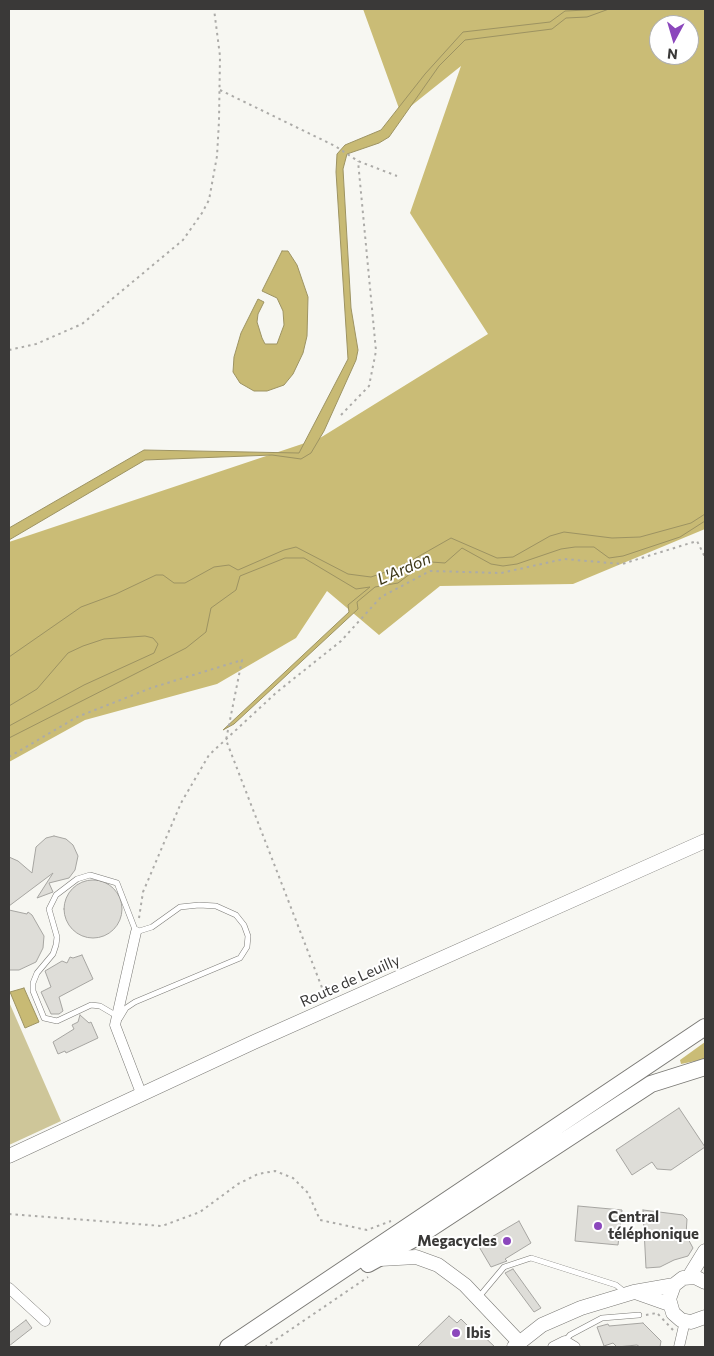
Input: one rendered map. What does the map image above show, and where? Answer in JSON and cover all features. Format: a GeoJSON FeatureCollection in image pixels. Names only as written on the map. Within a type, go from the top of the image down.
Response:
{"type":"FeatureCollection","features":[{"type":"Feature","properties":{"kind":"main road","name":"Route de Leuilly"},"geometry":{"type":"LineString","coordinates":[[9,1156],[141,1093],[705,840]]}},
{"type":"Feature","properties":{"kind":"main road"},"geometry":{"type":"LineString","coordinates":[[228,1347],[705,1027]]}},
{"type":"Feature","properties":{"kind":"main road"},"geometry":{"type":"LineString","coordinates":[[320,1285],[356,1271],[419,1236],[651,1084],[705,1067]]}},
{"type":"Feature","properties":{"kind":"main road"},"geometry":{"type":"LineString","coordinates":[[377,1259],[416,1257],[438,1265],[464,1285],[477,1298],[516,1345],[542,1325],[588,1305],[630,1293],[674,1285],[689,1277],[705,1251]]}},
{"type":"Feature","properties":{"kind":"main road"},"geometry":{"type":"LineString","coordinates":[[689,1277],[705,1282]]}},
{"type":"Feature","properties":{"kind":"main road"},"geometry":{"type":"LineString","coordinates":[[674,1285],[669,1294],[669,1304],[673,1313],[685,1322],[696,1322],[705,1317]]}},
{"type":"Feature","properties":{"kind":"main road"},"geometry":{"type":"LineString","coordinates":[[630,1293],[669,1304]]}},
{"type":"Feature","properties":{"kind":"street"},"geometry":{"type":"LineString","coordinates":[[136,932],[116,1021],[141,1093]]}},
{"type":"Feature","properties":{"kind":"street"},"geometry":{"type":"LineString","coordinates":[[9,1288],[45,1321]]}},
{"type":"Feature","properties":{"kind":"street"},"geometry":{"type":"LineString","coordinates":[[679,1347],[685,1322]]}},
{"type":"Feature","properties":{"kind":"street"},"geometry":{"type":"LineString","coordinates":[[553,1347],[565,1341],[575,1347]]}},
{"type":"Feature","properties":{"kind":"lane"},"geometry":{"type":"LineString","coordinates":[[90,875],[109,879],[116,883],[136,932],[152,927],[180,907],[216,906],[236,915],[244,925],[248,936],[247,947],[240,958],[136,1002],[126,1008],[116,1021],[100,1006],[91,1005],[57,1021],[44,1018],[33,991],[33,983],[37,973],[53,954],[56,945],[57,937],[50,904],[56,894],[77,879],[90,875]]}},
{"type":"Feature","properties":{"kind":"lane"},"geometry":{"type":"LineString","coordinates":[[477,1298],[504,1267],[531,1258],[616,1285],[630,1293]]}},
{"type":"Feature","properties":{"kind":"lane"},"geometry":{"type":"LineString","coordinates":[[565,1341],[570,1335],[602,1318],[639,1315]]}},
{"type":"Feature","properties":{"kind":"path"},"geometry":{"type":"LineString","coordinates":[[9,350],[36,344],[82,324],[193,229],[209,200],[216,156],[220,56],[214,9]]}},
{"type":"Feature","properties":{"kind":"path"},"geometry":{"type":"LineString","coordinates":[[220,90],[338,148],[358,162],[396,176]]}},
{"type":"Feature","properties":{"kind":"path"},"geometry":{"type":"LineString","coordinates":[[341,415],[369,386],[376,351],[358,162]]}},
{"type":"Feature","properties":{"kind":"path"},"geometry":{"type":"LineString","coordinates":[[136,932],[143,892],[181,802],[209,755],[277,692],[341,641],[381,597],[430,571],[501,573],[564,559],[622,564],[697,541],[705,557]]}},
{"type":"Feature","properties":{"kind":"path"},"geometry":{"type":"LineString","coordinates":[[9,757],[78,717],[151,688],[242,660],[226,740],[329,1008]]}},
{"type":"Feature","properties":{"kind":"path"},"geometry":{"type":"LineString","coordinates":[[9,1214],[162,1226],[200,1212],[238,1184],[258,1174],[275,1171],[294,1178],[308,1193],[320,1220],[367,1230],[390,1221],[399,1232]]}},
{"type":"Feature","properties":{"kind":"path"},"geometry":{"type":"LineString","coordinates":[[264,1347],[380,1268],[377,1259]]}},
{"type":"Feature","properties":{"kind":"shaded area"},"geometry":{"type":"Polygon","coordinates":[[[363,9],[705,9],[705,529],[573,584],[440,586],[379,635],[327,591],[296,638],[217,684],[85,720],[9,762],[9,542],[320,438],[488,334],[410,213],[461,66],[401,114],[363,9]]]}},
{"type":"Feature","properties":{"kind":"shaded area"},"geometry":{"type":"Polygon","coordinates":[[[9,1002],[61,1121],[9,1145],[9,1002]]]}},
{"type":"Feature","properties":{"kind":"shaded area"},"geometry":{"type":"Polygon","coordinates":[[[705,1042],[705,1059],[681,1064],[680,1060],[705,1042]]]}},
{"type":"Feature","properties":{"kind":"water"},"geometry":{"type":"Polygon","coordinates":[[[609,9],[587,17],[566,18],[552,29],[465,40],[439,66],[389,137],[379,143],[347,154],[343,169],[351,308],[358,350],[356,360],[324,431],[311,453],[301,459],[272,455],[145,460],[9,540],[9,528],[144,450],[299,453],[348,359],[336,172],[337,154],[345,145],[381,130],[425,74],[463,32],[550,22],[565,11],[609,9]]]}},
{"type":"Feature","properties":{"kind":"water"},"geometry":{"type":"Polygon","coordinates":[[[282,251],[288,251],[297,265],[308,297],[307,336],[303,353],[293,374],[284,385],[267,391],[254,391],[240,383],[233,372],[234,357],[241,333],[258,299],[264,302],[258,314],[257,322],[262,338],[265,344],[277,344],[284,325],[283,311],[277,298],[262,291],[282,251]]]}},
{"type":"Feature","properties":{"kind":"water","name":"L'Ardon"},"geometry":{"type":"Polygon","coordinates":[[[705,514],[705,521],[680,537],[623,556],[609,558],[594,547],[575,547],[561,549],[517,564],[503,566],[491,564],[462,548],[445,563],[431,562],[423,564],[398,583],[375,587],[357,602],[358,609],[234,724],[223,730],[349,612],[348,605],[370,587],[356,589],[304,558],[285,558],[240,576],[236,590],[211,608],[206,632],[186,648],[9,738],[9,726],[84,685],[154,653],[158,644],[153,638],[145,636],[104,639],[83,646],[68,653],[37,689],[9,706],[9,657],[81,607],[116,594],[156,575],[163,575],[174,583],[185,583],[214,567],[229,565],[238,570],[284,550],[296,547],[348,574],[371,577],[400,567],[451,538],[497,558],[513,557],[550,536],[564,532],[612,538],[640,537],[691,523],[705,514]]]}},
{"type":"Feature","properties":{"kind":"water"},"geometry":{"type":"Polygon","coordinates":[[[24,988],[39,1022],[25,1028],[10,992],[24,988]]]}},
{"type":"Feature","properties":{"kind":"building"},"geometry":{"type":"Polygon","coordinates":[[[54,836],[66,839],[73,845],[78,856],[75,870],[69,878],[49,883],[53,892],[37,898],[53,873],[9,906],[9,857],[18,861],[32,873],[36,847],[46,838],[54,836]]]}},
{"type":"Feature","properties":{"kind":"building"},"geometry":{"type":"Polygon","coordinates":[[[93,880],[104,882],[117,893],[122,909],[120,920],[109,933],[93,938],[82,936],[69,925],[64,909],[66,898],[77,885],[93,880]]]}},
{"type":"Feature","properties":{"kind":"building"},"geometry":{"type":"Polygon","coordinates":[[[9,910],[27,914],[28,912],[32,915],[44,936],[43,948],[36,962],[19,970],[9,970],[9,910]]]}},
{"type":"Feature","properties":{"kind":"building"},"geometry":{"type":"Polygon","coordinates":[[[82,955],[93,979],[59,997],[63,1011],[59,1014],[51,1014],[41,992],[51,987],[45,971],[62,961],[67,963],[70,957],[82,955]]]}},
{"type":"Feature","properties":{"kind":"building"},"geometry":{"type":"Polygon","coordinates":[[[80,1015],[89,1023],[91,1022],[98,1038],[66,1053],[65,1051],[58,1054],[53,1042],[74,1029],[72,1025],[78,1022],[80,1015]]]}},
{"type":"Feature","properties":{"kind":"building"},"geometry":{"type":"Polygon","coordinates":[[[679,1108],[705,1147],[671,1170],[657,1169],[652,1162],[632,1175],[616,1150],[679,1108]]]}},
{"type":"Feature","properties":{"kind":"building","name":"Central téléphonique"},"geometry":{"type":"Polygon","coordinates":[[[578,1206],[622,1210],[618,1245],[575,1241],[578,1206]]]}},
{"type":"Feature","properties":{"kind":"building"},"geometry":{"type":"Polygon","coordinates":[[[643,1210],[683,1215],[687,1219],[686,1235],[693,1248],[688,1256],[660,1267],[646,1268],[643,1210]]]}},
{"type":"Feature","properties":{"kind":"building"},"geometry":{"type":"Polygon","coordinates":[[[519,1221],[531,1243],[505,1259],[507,1261],[491,1267],[478,1245],[519,1221]]]}},
{"type":"Feature","properties":{"kind":"building"},"geometry":{"type":"Polygon","coordinates":[[[513,1269],[541,1308],[534,1312],[505,1273],[513,1269]]]}},
{"type":"Feature","properties":{"kind":"building","name":"Ibis"},"geometry":{"type":"Polygon","coordinates":[[[449,1316],[457,1323],[461,1319],[473,1331],[476,1329],[495,1347],[417,1347],[449,1316]]]}},
{"type":"Feature","properties":{"kind":"building"},"geometry":{"type":"Polygon","coordinates":[[[26,1320],[32,1328],[9,1346],[9,1333],[26,1320]]]}},
{"type":"Feature","properties":{"kind":"building"},"geometry":{"type":"Polygon","coordinates":[[[643,1323],[661,1341],[660,1347],[640,1347],[637,1345],[617,1347],[613,1343],[604,1346],[597,1327],[608,1324],[609,1326],[643,1323]]]}},
{"type":"Feature","properties":{"kind":"place","name":"Central téléphonique"},"geometry":{"type":"Point","coordinates":[598,1226]}},
{"type":"Feature","properties":{"kind":"place","name":"Megacycles"},"geometry":{"type":"Point","coordinates":[507,1241]}},
{"type":"Feature","properties":{"kind":"place","name":"Ibis"},"geometry":{"type":"Point","coordinates":[456,1333]}}]}
